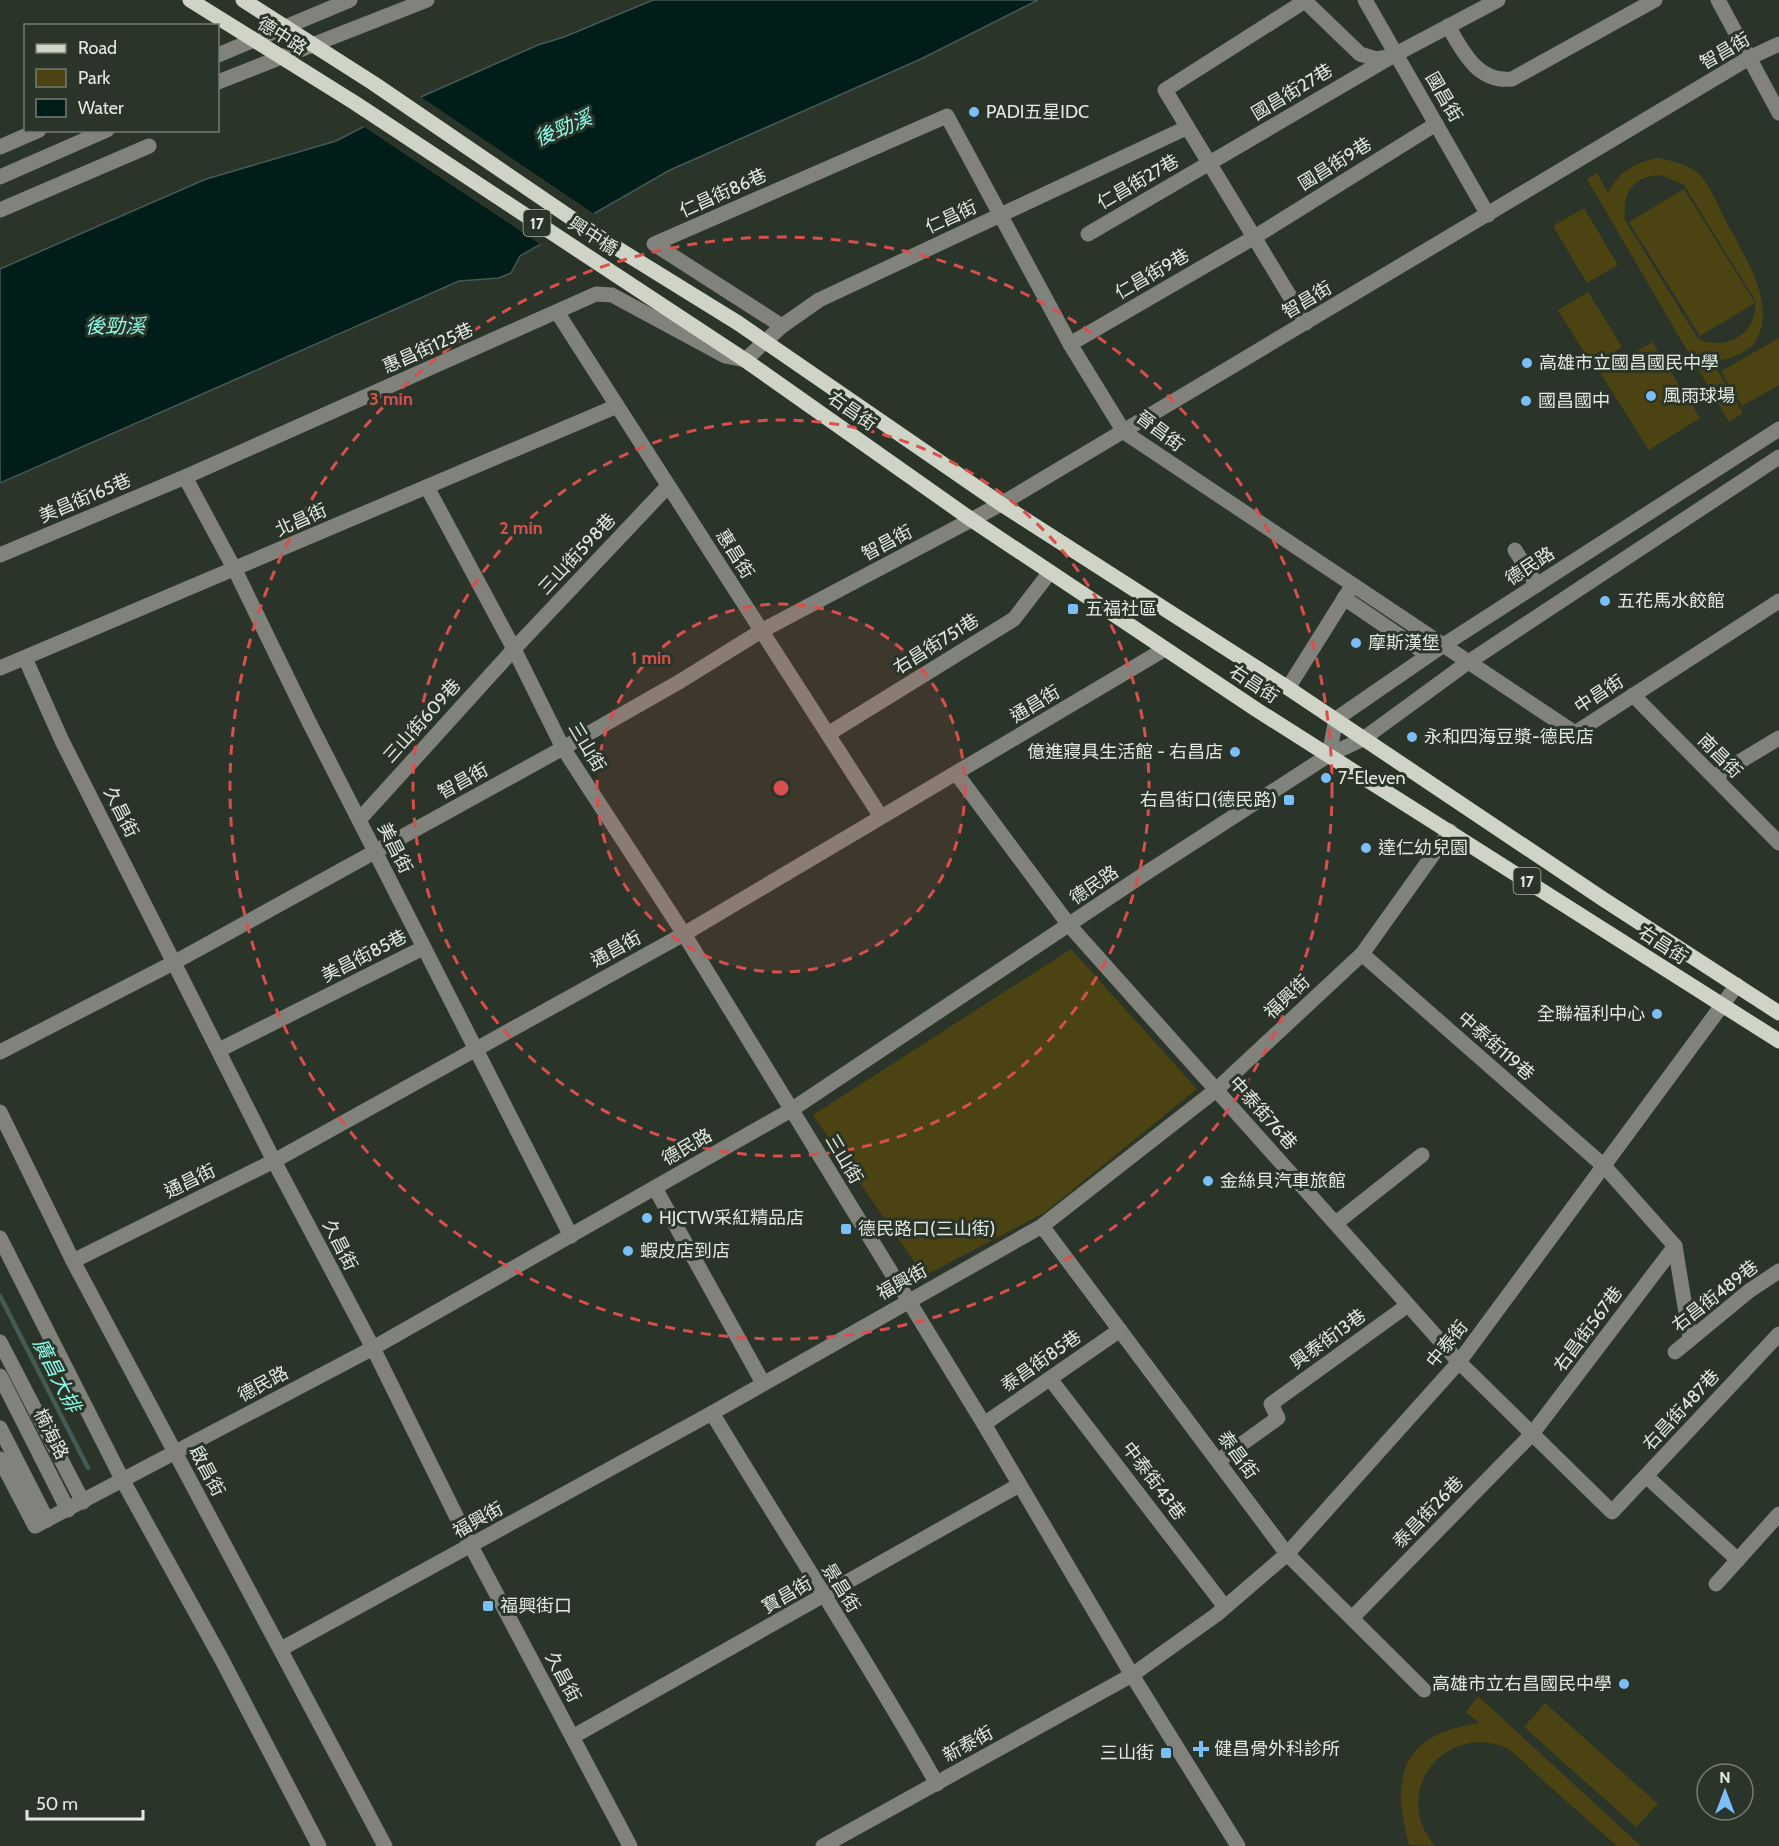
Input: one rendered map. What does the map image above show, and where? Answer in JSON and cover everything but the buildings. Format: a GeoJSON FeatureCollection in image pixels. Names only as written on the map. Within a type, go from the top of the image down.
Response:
{"type":"FeatureCollection","features":[{"type":"Feature","properties":{"kind":"main road","name":"德中路"},"geometry":{"type":"LineString","coordinates":[[190,0],[355,103]]}},
{"type":"Feature","properties":{"kind":"main road","name":"德中路"},"geometry":{"type":"LineString","coordinates":[[243,0],[383,91]]}},
{"type":"Feature","properties":{"kind":"main road","name":"興中橋"},"geometry":{"type":"LineString","coordinates":[[383,91],[599,237],[738,323]]}},
{"type":"Feature","properties":{"kind":"main road","name":"興中橋"},"geometry":{"type":"LineString","coordinates":[[355,103],[719,342]]}},
{"type":"Feature","properties":{"kind":"main road","name":"右昌街"},"geometry":{"type":"LineString","coordinates":[[738,323],[1001,504],[1336,719],[1779,1013]]}},
{"type":"Feature","properties":{"kind":"main road","name":"右昌街"},"geometry":{"type":"LineString","coordinates":[[719,342],[972,520],[1165,649],[1779,1041]]}},
{"type":"Feature","properties":{"kind":"street"},"geometry":{"type":"LineString","coordinates":[[219,55],[350,0]]}},
{"type":"Feature","properties":{"kind":"street"},"geometry":{"type":"LineString","coordinates":[[219,82],[427,0]]}},
{"type":"Feature","properties":{"kind":"street"},"geometry":{"type":"LineString","coordinates":[[1306,323],[1208,165],[1165,90],[1305,0],[1360,54],[1376,59],[1396,54]]}},
{"type":"Feature","properties":{"kind":"street","name":"國昌街"},"geometry":{"type":"LineString","coordinates":[[1365,0],[1488,215]]}},
{"type":"Feature","properties":{"kind":"street","name":"國昌街27巷"},"geometry":{"type":"LineString","coordinates":[[1208,165],[1396,54],[1498,0]]}},
{"type":"Feature","properties":{"kind":"street"},"geometry":{"type":"LineString","coordinates":[[1448,26],[1474,66],[1492,79],[1512,79],[1655,0]]}},
{"type":"Feature","properties":{"kind":"street"},"geometry":{"type":"LineString","coordinates":[[1718,0],[1779,113]]}},
{"type":"Feature","properties":{"kind":"street","name":"智昌街"},"geometry":{"type":"LineString","coordinates":[[0,1052],[175,962],[563,748],[679,682],[761,631],[1001,504],[1749,58],[1779,44]]}},
{"type":"Feature","properties":{"kind":"street","name":"晉昌街"},"geometry":{"type":"LineString","coordinates":[[947,116],[1070,344],[1124,432],[1348,592],[1442,646]]}},
{"type":"Feature","properties":{"kind":"street","name":"仁昌街86巷"},"geometry":{"type":"LineString","coordinates":[[782,326],[654,244],[947,116]]}},
{"type":"Feature","properties":{"kind":"street","name":"國昌街9巷"},"geometry":{"type":"LineString","coordinates":[[1253,238],[1436,124]]}},
{"type":"Feature","properties":{"kind":"street","name":"仁昌街"},"geometry":{"type":"LineString","coordinates":[[745,360],[782,326],[819,300],[1186,128]]}},
{"type":"Feature","properties":{"kind":"street"},"geometry":{"type":"LineString","coordinates":[[0,147],[34,132]]}},
{"type":"Feature","properties":{"kind":"street"},"geometry":{"type":"LineString","coordinates":[[0,177],[102,132]]}},
{"type":"Feature","properties":{"kind":"street"},"geometry":{"type":"LineString","coordinates":[[0,210],[149,146]]}},
{"type":"Feature","properties":{"kind":"street","name":"仁昌街27巷"},"geometry":{"type":"LineString","coordinates":[[1088,234],[1208,165]]}},
{"type":"Feature","properties":{"kind":"street","name":"仁昌街9巷"},"geometry":{"type":"LineString","coordinates":[[1070,344],[1253,238]]}},
{"type":"Feature","properties":{"kind":"street","name":"惠昌街125巷"},"geometry":{"type":"LineString","coordinates":[[185,477],[596,294],[612,295],[724,356],[745,360]]}},
{"type":"Feature","properties":{"kind":"street","name":"惠昌街"},"geometry":{"type":"LineString","coordinates":[[556,312],[881,817]]}},
{"type":"Feature","properties":{"kind":"street","name":"北昌街"},"geometry":{"type":"LineString","coordinates":[[0,668],[617,406]]}},
{"type":"Feature","properties":{"kind":"street","name":"德民路"},"geometry":{"type":"LineString","coordinates":[[1336,719],[1428,655],[1779,429]]}},
{"type":"Feature","properties":{"kind":"street","name":"德民路"},"geometry":{"type":"LineString","coordinates":[[41,1523],[373,1348],[791,1110],[1329,755],[1363,739],[1467,663],[1779,457]]}},
{"type":"Feature","properties":{"kind":"street","name":"美昌街165巷"},"geometry":{"type":"LineString","coordinates":[[0,555],[185,477]]}},
{"type":"Feature","properties":{"kind":"street","name":"美昌街"},"geometry":{"type":"LineString","coordinates":[[185,477],[235,570],[423,948],[571,1236]]}},
{"type":"Feature","properties":{"kind":"street","name":"三山街598巷"},"geometry":{"type":"LineString","coordinates":[[514,649],[668,486]]}},
{"type":"Feature","properties":{"kind":"street","name":"三山街"},"geometry":{"type":"LineString","coordinates":[[428,487],[514,649],[563,748],[684,933],[984,1424],[1132,1675],[1238,1846]]}},
{"type":"Feature","properties":{"kind":"street"},"geometry":{"type":"LineString","coordinates":[[1515,550],[1537,585]]}},
{"type":"Feature","properties":{"kind":"street","name":"右昌街751巷"},"geometry":{"type":"LineString","coordinates":[[828,734],[1014,619],[1050,572]]}},
{"type":"Feature","properties":{"kind":"street"},"geometry":{"type":"LineString","coordinates":[[1288,688],[1348,592],[1428,655]]}},
{"type":"Feature","properties":{"kind":"street","name":"中昌街"},"geometry":{"type":"LineString","coordinates":[[1442,646],[1575,733],[1779,601]]}},
{"type":"Feature","properties":{"kind":"street","name":"三山街609巷"},"geometry":{"type":"LineString","coordinates":[[359,820],[514,649]]}},
{"type":"Feature","properties":{"kind":"street","name":"通昌街"},"geometry":{"type":"LineString","coordinates":[[73,1261],[274,1161],[684,933],[1165,649]]}},
{"type":"Feature","properties":{"kind":"street","name":"久昌街"},"geometry":{"type":"LineString","coordinates":[[25,658],[62,741],[274,1161],[373,1348],[471,1546],[630,1846]]}},
{"type":"Feature","properties":{"kind":"street","name":"南昌街"},"geometry":{"type":"LineString","coordinates":[[1633,695],[1779,843]]}},
{"type":"Feature","properties":{"kind":"street"},"geometry":{"type":"LineString","coordinates":[[1329,755],[1336,719]]}},
{"type":"Feature","properties":{"kind":"street"},"geometry":{"type":"LineString","coordinates":[[1714,777],[1779,738]]}},
{"type":"Feature","properties":{"kind":"street","name":"中泰街76巷"},"geometry":{"type":"LineString","coordinates":[[956,773],[1069,925],[1459,1362],[1612,1512]]}},
{"type":"Feature","properties":{"kind":"street","name":"福興街"},"geometry":{"type":"LineString","coordinates":[[281,1649],[712,1413],[1042,1226],[1216,1090],[1362,954],[1450,831]]}},
{"type":"Feature","properties":{"kind":"street","name":"美昌街85巷"},"geometry":{"type":"LineString","coordinates":[[219,1050],[423,948]]}},
{"type":"Feature","properties":{"kind":"street","name":"中泰街119巷"},"geometry":{"type":"LineString","coordinates":[[1362,954],[1605,1167],[1675,1246]]}},
{"type":"Feature","properties":{"kind":"street","name":"中泰街"},"geometry":{"type":"LineString","coordinates":[[1132,1675],[1225,1607],[1287,1554],[1459,1362],[1724,1007],[1737,985]]}},
{"type":"Feature","properties":{"kind":"street","name":"啟昌街"},"geometry":{"type":"LineString","coordinates":[[0,1112],[73,1261],[385,1846]]}},
{"type":"Feature","properties":{"kind":"street"},"geometry":{"type":"LineString","coordinates":[[1336,1222],[1422,1155]]}},
{"type":"Feature","properties":{"kind":"street"},"geometry":{"type":"LineString","coordinates":[[655,1188],[763,1383]]}},
{"type":"Feature","properties":{"kind":"street","name":"泰昌街"},"geometry":{"type":"LineString","coordinates":[[1042,1226],[1287,1554],[1424,1690]]}},
{"type":"Feature","properties":{"kind":"street"},"geometry":{"type":"LineString","coordinates":[[0,1238],[123,1481],[222,1660],[319,1846]]}},
{"type":"Feature","properties":{"kind":"street"},"geometry":{"type":"LineString","coordinates":[[1675,1246],[1690,1338]]}},
{"type":"Feature","properties":{"kind":"street","name":"右昌街567巷"},"geometry":{"type":"LineString","coordinates":[[1532,1434],[1675,1246]]}},
{"type":"Feature","properties":{"kind":"street","name":"右昌街489巷"},"geometry":{"type":"LineString","coordinates":[[1675,1352],[1749,1291],[1779,1272]]}},
{"type":"Feature","properties":{"kind":"street","name":"興泰街13巷"},"geometry":{"type":"LineString","coordinates":[[1218,1461],[1278,1418],[1271,1404],[1408,1305]]}},
{"type":"Feature","properties":{"kind":"street","name":"泰昌街85巷"},"geometry":{"type":"LineString","coordinates":[[984,1424],[1051,1380],[1120,1330]]}},
{"type":"Feature","properties":{"kind":"street","name":"右昌街487巷"},"geometry":{"type":"LineString","coordinates":[[1612,1512],[1779,1334]]}},
{"type":"Feature","properties":{"kind":"street","name":"楠海路"},"geometry":{"type":"LineString","coordinates":[[0,1342],[83,1502]]}},
{"type":"Feature","properties":{"kind":"street","name":"楠海路"},"geometry":{"type":"LineString","coordinates":[[0,1376],[68,1510]]}},
{"type":"Feature","properties":{"kind":"street","name":"中泰街43巷"},"geometry":{"type":"LineString","coordinates":[[1051,1380],[1225,1607]]}},
{"type":"Feature","properties":{"kind":"street","name":"景昌街"},"geometry":{"type":"LineString","coordinates":[[712,1413],[823,1597],[893,1706],[937,1784]]}},
{"type":"Feature","properties":{"kind":"street"},"geometry":{"type":"LineString","coordinates":[[0,1428],[41,1523]]}},
{"type":"Feature","properties":{"kind":"street","name":"泰昌街26巷"},"geometry":{"type":"LineString","coordinates":[[1352,1618],[1532,1434]]}},
{"type":"Feature","properties":{"kind":"street"},"geometry":{"type":"LineString","coordinates":[[0,1459],[41,1523]]}},
{"type":"Feature","properties":{"kind":"street"},"geometry":{"type":"LineString","coordinates":[[1646,1476],[1738,1560]]}},
{"type":"Feature","properties":{"kind":"street","name":"寶昌街"},"geometry":{"type":"LineString","coordinates":[[573,1736],[1019,1485]]}},
{"type":"Feature","properties":{"kind":"street"},"geometry":{"type":"LineString","coordinates":[[1716,1584],[1779,1514]]}},
{"type":"Feature","properties":{"kind":"street","name":"新泰街"},"geometry":{"type":"LineString","coordinates":[[823,1846],[1132,1675]]}},
{"type":"Feature","properties":{"kind":"green space"},"geometry":{"type":"Polygon","coordinates":[[[1658,158],[1675,162],[1691,168],[1700,175],[1712,193],[1758,286],[1763,317],[1760,331],[1753,345],[1733,357],[1711,360],[1743,413],[1729,422],[1587,179],[1597,173],[1608,193],[1617,179],[1628,169],[1658,158]],[[1660,175],[1642,179],[1627,194],[1625,220],[1698,339],[1720,343],[1730,341],[1746,330],[1752,321],[1755,300],[1684,185],[1660,175]]]}},
{"type":"Feature","properties":{"kind":"green space"},"geometry":{"type":"Polygon","coordinates":[[[1684,189],[1755,303],[1700,336],[1629,222],[1684,189]]]}},
{"type":"Feature","properties":{"kind":"green space"},"geometry":{"type":"Polygon","coordinates":[[[1584,208],[1618,265],[1587,283],[1553,226],[1584,208]]]}},
{"type":"Feature","properties":{"kind":"green space"},"geometry":{"type":"Polygon","coordinates":[[[1588,292],[1622,347],[1592,365],[1558,310],[1588,292]]]}},
{"type":"Feature","properties":{"kind":"green space"},"geometry":{"type":"Polygon","coordinates":[[[1779,338],[1779,385],[1742,406],[1721,371],[1779,338]]]}},
{"type":"Feature","properties":{"kind":"green space","name":"風雨球場"},"geometry":{"type":"Polygon","coordinates":[[[1652,342],[1700,418],[1649,450],[1601,374],[1652,342]]]}},
{"type":"Feature","properties":{"kind":"green space"},"geometry":{"type":"Polygon","coordinates":[[[1071,949],[1197,1089],[1044,1213],[924,1276],[813,1115],[1071,949]]]}},
{"type":"Feature","properties":{"kind":"green space"},"geometry":{"type":"Polygon","coordinates":[[[1478,1696],[1641,1846],[1617,1846],[1519,1757],[1502,1746],[1480,1742],[1459,1746],[1442,1755],[1429,1769],[1421,1787],[1418,1806],[1423,1826],[1435,1846],[1409,1845],[1401,1798],[1402,1779],[1408,1762],[1418,1748],[1433,1737],[1453,1729],[1479,1723],[1466,1712],[1478,1696]]]}},
{"type":"Feature","properties":{"kind":"green space"},"geometry":{"type":"Polygon","coordinates":[[[1545,1703],[1658,1804],[1636,1827],[1524,1727],[1545,1703]]]}},
{"type":"Feature","properties":{"kind":"water","name":"後勁溪"},"geometry":{"type":"Polygon","coordinates":[[[653,0],[1038,0],[921,59],[670,170],[520,256],[511,273],[499,278],[459,281],[0,483],[0,269],[206,179],[336,141],[423,96],[538,45],[564,37],[653,0]]]}},
{"type":"Feature","properties":{"kind":"pier"},"geometry":{"type":"Polygon","coordinates":[[[418,95],[596,215],[543,246],[361,125],[418,95]]]}},
{"type":"Feature","properties":{"kind":"waterway","name":"廣昌大排"},"geometry":{"type":"LineString","coordinates":[[0,1296],[88,1468]]}},
{"type":"Feature","properties":{"kind":"place","name":"PADI五星IDC"},"geometry":{"type":"Point","coordinates":[974,112]}},
{"type":"Feature","properties":{"kind":"place","name":"高雄市立國昌國民中學"},"geometry":{"type":"Point","coordinates":[1527,363]}},
{"type":"Feature","properties":{"kind":"place","name":"風雨球場"},"geometry":{"type":"Point","coordinates":[1651,396]}},
{"type":"Feature","properties":{"kind":"place","name":"國昌國中"},"geometry":{"type":"Point","coordinates":[1526,401]}},
{"type":"Feature","properties":{"kind":"place","name":"五花馬水餃館"},"geometry":{"type":"Point","coordinates":[1605,601]}},
{"type":"Feature","properties":{"kind":"place","name":"五福社區"},"geometry":{"type":"Point","coordinates":[1073,609]}},
{"type":"Feature","properties":{"kind":"place","name":"摩斯漢堡"},"geometry":{"type":"Point","coordinates":[1356,643]}},
{"type":"Feature","properties":{"kind":"place","name":"永和四海豆漿-德民店"},"geometry":{"type":"Point","coordinates":[1412,737]}},
{"type":"Feature","properties":{"kind":"place","name":"億進寢具生活館 - 右昌店"},"geometry":{"type":"Point","coordinates":[1235,752]}},
{"type":"Feature","properties":{"kind":"place","name":"7-Eleven"},"geometry":{"type":"Point","coordinates":[1326,778]}},
{"type":"Feature","properties":{"kind":"place","name":"右昌街口(德民路)"},"geometry":{"type":"Point","coordinates":[1289,800]}},
{"type":"Feature","properties":{"kind":"place","name":"達仁幼兒園"},"geometry":{"type":"Point","coordinates":[1366,848]}},
{"type":"Feature","properties":{"kind":"place","name":"全聯福利中心"},"geometry":{"type":"Point","coordinates":[1657,1014]}},
{"type":"Feature","properties":{"kind":"place","name":"金絲貝汽車旅館"},"geometry":{"type":"Point","coordinates":[1208,1181]}},
{"type":"Feature","properties":{"kind":"place","name":"HJCTW采紅精品店"},"geometry":{"type":"Point","coordinates":[647,1218]}},
{"type":"Feature","properties":{"kind":"place","name":"德民路口(三山街)"},"geometry":{"type":"Point","coordinates":[846,1229]}},
{"type":"Feature","properties":{"kind":"place","name":"蝦皮店到店"},"geometry":{"type":"Point","coordinates":[628,1251]}},
{"type":"Feature","properties":{"kind":"place","name":"福興街口"},"geometry":{"type":"Point","coordinates":[488,1606]}},
{"type":"Feature","properties":{"kind":"place","name":"高雄市立右昌國民中學"},"geometry":{"type":"Point","coordinates":[1624,1684]}},
{"type":"Feature","properties":{"kind":"place","name":"健昌骨外科診所"},"geometry":{"type":"Point","coordinates":[1201,1749]}},
{"type":"Feature","properties":{"kind":"place","name":"三山街"},"geometry":{"type":"Point","coordinates":[1166,1753]}}]}
